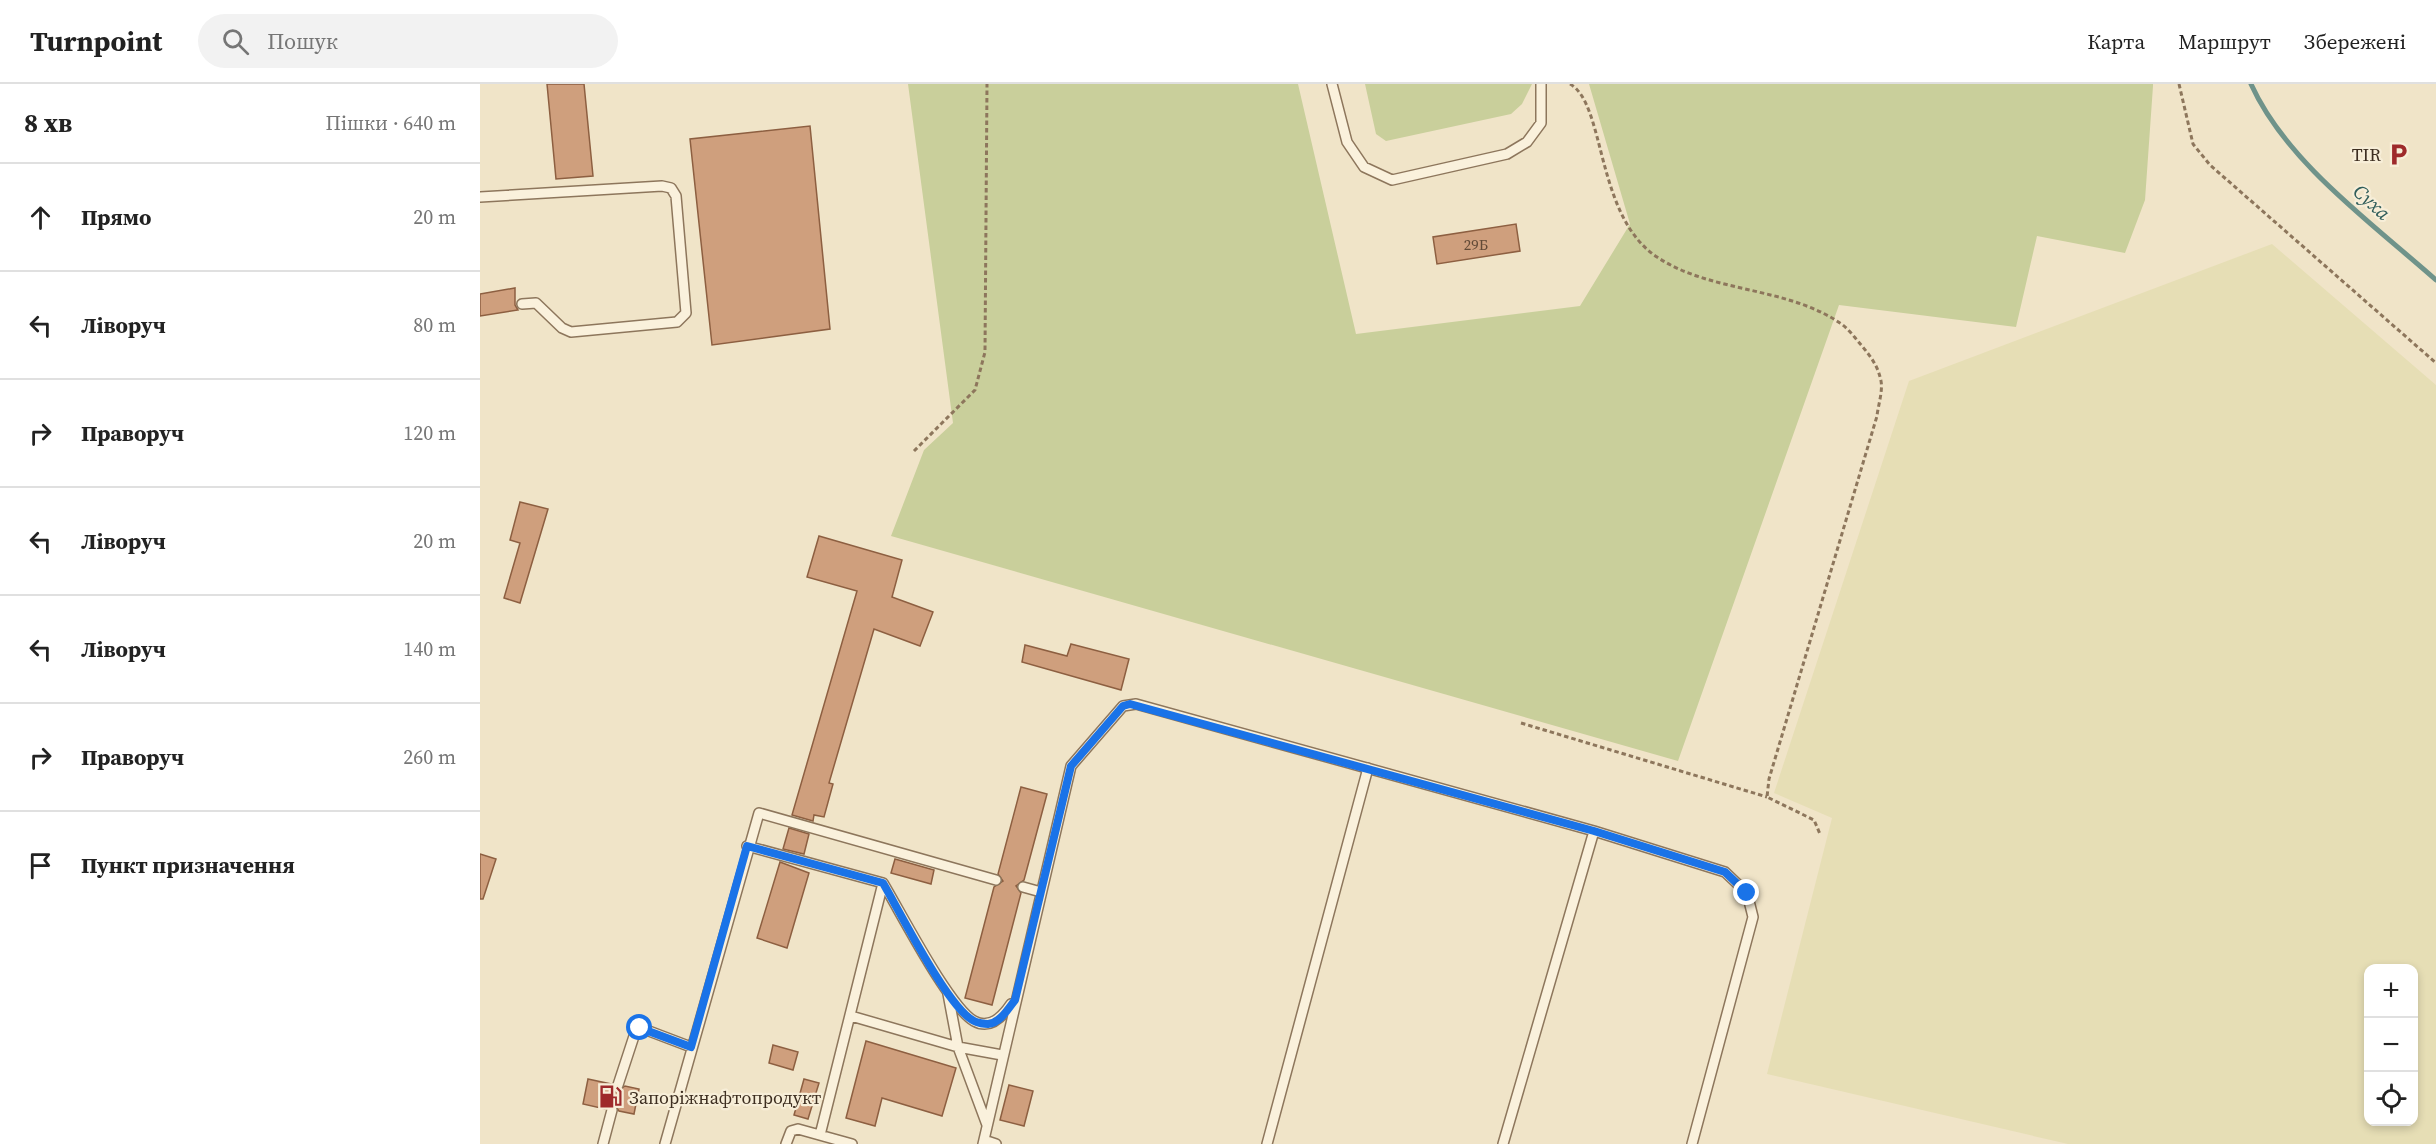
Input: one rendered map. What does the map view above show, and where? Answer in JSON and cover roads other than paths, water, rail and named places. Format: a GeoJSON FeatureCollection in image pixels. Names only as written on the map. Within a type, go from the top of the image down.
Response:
{"type":"FeatureCollection","features":[{"type":"Feature","properties":{"kind":"lane"},"geometry":{"type":"LineString","coordinates":[[1332,84],[1347,142],[1364,167],[1392,180],[1506,154],[1527,142],[1541,123],[1541,84]]}},
{"type":"Feature","properties":{"kind":"lane"},"geometry":{"type":"LineString","coordinates":[[480,197],[662,186],[671,188],[676,196],[686,313],[683,319],[677,322],[571,332],[562,328],[536,303],[522,304]]}},
{"type":"Feature","properties":{"kind":"lane"},"geometry":{"type":"LineString","coordinates":[[996,1144],[983,1142],[1071,766],[1123,706],[1136,704],[1594,831],[1725,872],[1747,893],[1753,917],[1692,1144]]}},
{"type":"Feature","properties":{"kind":"lane"},"geometry":{"type":"LineString","coordinates":[[1267,1144],[1368,768]]}},
{"type":"Feature","properties":{"kind":"lane"},"geometry":{"type":"LineString","coordinates":[[664,1144],[756,816],[762,812],[996,879]]}},
{"type":"Feature","properties":{"kind":"lane"},"geometry":{"type":"LineString","coordinates":[[1503,1144],[1594,831]]}},
{"type":"Feature","properties":{"kind":"lane"},"geometry":{"type":"LineString","coordinates":[[747,846],[883,883],[947,992],[975,1022],[990,1024],[1003,1016],[1015,1000]]}},
{"type":"Feature","properties":{"kind":"lane"},"geometry":{"type":"LineString","coordinates":[[820,1135],[883,883]]}},
{"type":"Feature","properties":{"kind":"lane"},"geometry":{"type":"LineString","coordinates":[[1023,887],[1041,892]]}},
{"type":"Feature","properties":{"kind":"lane"},"geometry":{"type":"LineString","coordinates":[[947,992],[958,1047],[987,1125]]}},
{"type":"Feature","properties":{"kind":"lane"},"geometry":{"type":"LineString","coordinates":[[851,1016],[958,1047],[1002,1055]]}},
{"type":"Feature","properties":{"kind":"lane"},"geometry":{"type":"LineString","coordinates":[[618,1085],[636,1030],[640,1028],[691,1047]]}},
{"type":"Feature","properties":{"kind":"lane"},"geometry":{"type":"LineString","coordinates":[[603,1144],[612,1110]]}},
{"type":"Feature","properties":{"kind":"lane"},"geometry":{"type":"LineString","coordinates":[[786,1144],[791,1131],[798,1129],[852,1144]]}},
{"type":"Feature","properties":{"kind":"waterway","name":"Суха"},"geometry":{"type":"LineString","coordinates":[[2251,84],[2266,113],[2308,166],[2359,214],[2436,280]]}},
{"type":"Feature","properties":{"kind":"place","name":"TIR"},"geometry":{"type":"Point","coordinates":[2399,154]}},
{"type":"Feature","properties":{"kind":"place","name":"Запоріжнафтопродукт"},"geometry":{"type":"Point","coordinates":[611,1097]}}]}
